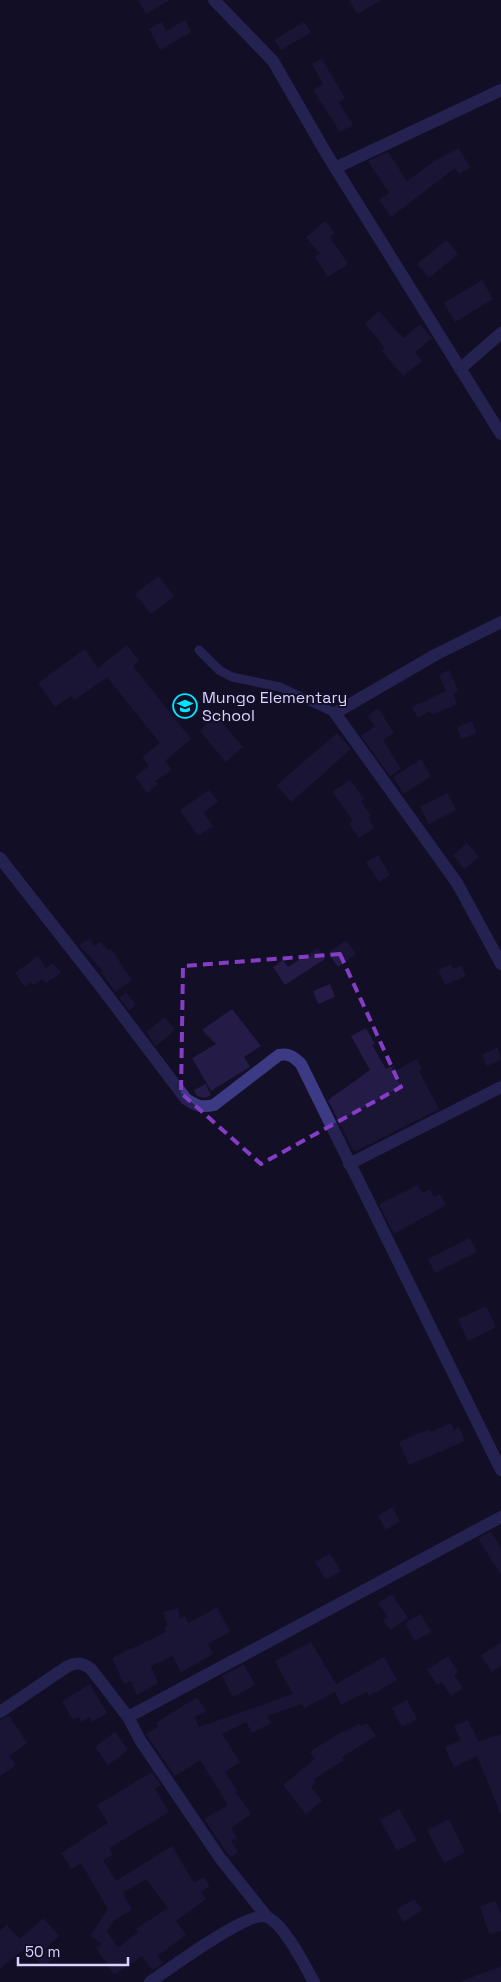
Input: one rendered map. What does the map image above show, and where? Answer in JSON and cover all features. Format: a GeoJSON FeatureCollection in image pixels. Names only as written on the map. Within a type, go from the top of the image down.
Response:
{"type":"FeatureCollection","features":[{"type":"Feature","properties":{"kind":"street"},"geometry":{"type":"LineString","coordinates":[[214,0],[273,61],[335,168],[501,434]]}},
{"type":"Feature","properties":{"kind":"street"},"geometry":{"type":"LineString","coordinates":[[335,168],[501,90]]}},
{"type":"Feature","properties":{"kind":"street"},"geometry":{"type":"LineString","coordinates":[[460,369],[501,333]]}},
{"type":"Feature","properties":{"kind":"street"},"geometry":{"type":"LineString","coordinates":[[501,622],[436,655],[335,713],[456,883],[501,964]]}},
{"type":"Feature","properties":{"kind":"street"},"geometry":{"type":"LineString","coordinates":[[0,858],[186,1099],[196,1106],[206,1108],[214,1105],[279,1055],[286,1054],[295,1058],[301,1064],[501,1470]]}},
{"type":"Feature","properties":{"kind":"street"},"geometry":{"type":"LineString","coordinates":[[349,1164],[501,1087]]}},
{"type":"Feature","properties":{"kind":"street"},"geometry":{"type":"LineString","coordinates":[[128,1718],[501,1517]]}},
{"type":"Feature","properties":{"kind":"street"},"geometry":{"type":"LineString","coordinates":[[0,1712],[68,1666],[76,1663],[84,1664],[91,1669],[128,1718],[140,1740],[220,1858],[267,1917],[283,1932],[314,1982]]}},
{"type":"Feature","properties":{"kind":"street"},"geometry":{"type":"LineString","coordinates":[[150,1982],[238,1924],[260,1916],[267,1917]]}},
{"type":"Feature","properties":{"kind":"lane"},"geometry":{"type":"LineString","coordinates":[[199,650],[219,670],[232,677],[280,687],[335,713]]}},
{"type":"Feature","properties":{"kind":"highlighted area"},"geometry":{"type":"Polygon","coordinates":[[[340,954],[401,1087],[261,1164],[181,1093],[183,966],[340,954]]]}},
{"type":"Feature","properties":{"kind":"building"},"geometry":{"type":"Polygon","coordinates":[[[138,0],[170,0],[146,14],[138,0]]]}},
{"type":"Feature","properties":{"kind":"building"},"geometry":{"type":"Polygon","coordinates":[[[349,0],[382,0],[357,14],[349,0]]]}},
{"type":"Feature","properties":{"kind":"building"},"geometry":{"type":"Polygon","coordinates":[[[185,20],[191,32],[160,50],[149,29],[162,22],[166,31],[185,20]]]}},
{"type":"Feature","properties":{"kind":"building"},"geometry":{"type":"Polygon","coordinates":[[[304,22],[311,32],[281,50],[274,40],[304,22]]]}},
{"type":"Feature","properties":{"kind":"building"},"geometry":{"type":"Polygon","coordinates":[[[322,59],[345,98],[339,102],[353,125],[340,132],[313,90],[323,84],[312,64],[322,59]]]}},
{"type":"Feature","properties":{"kind":"building"},"geometry":{"type":"Polygon","coordinates":[[[459,148],[470,168],[459,174],[455,168],[391,217],[379,200],[389,193],[368,161],[388,152],[407,181],[436,160],[459,148]]]}},
{"type":"Feature","properties":{"kind":"building"},"geometry":{"type":"Polygon","coordinates":[[[325,221],[335,233],[330,237],[348,264],[328,277],[315,257],[320,254],[306,237],[325,221]]]}},
{"type":"Feature","properties":{"kind":"building"},"geometry":{"type":"Polygon","coordinates":[[[446,240],[458,254],[429,278],[417,264],[446,240]]]}},
{"type":"Feature","properties":{"kind":"building"},"geometry":{"type":"Polygon","coordinates":[[[482,280],[493,299],[455,322],[444,303],[482,280]]]}},
{"type":"Feature","properties":{"kind":"building"},"geometry":{"type":"Polygon","coordinates":[[[379,311],[403,338],[420,324],[432,338],[415,352],[422,361],[403,376],[382,351],[385,348],[365,324],[379,311]]]}},
{"type":"Feature","properties":{"kind":"building"},"geometry":{"type":"Polygon","coordinates":[[[158,576],[174,596],[151,614],[135,594],[158,576]]]}},
{"type":"Feature","properties":{"kind":"building"},"geometry":{"type":"Polygon","coordinates":[[[127,645],[139,661],[133,666],[191,739],[165,761],[172,770],[155,781],[158,784],[147,793],[135,777],[149,766],[142,757],[160,743],[107,677],[75,700],[71,696],[55,707],[38,683],[85,649],[98,668],[127,645]]]}},
{"type":"Feature","properties":{"kind":"building"},"geometry":{"type":"Polygon","coordinates":[[[449,670],[458,691],[453,694],[457,704],[432,715],[430,711],[418,718],[412,707],[446,691],[439,675],[449,670]]]}},
{"type":"Feature","properties":{"kind":"building"},"geometry":{"type":"Polygon","coordinates":[[[378,708],[394,733],[383,740],[401,769],[390,776],[361,736],[375,726],[367,716],[378,708]]]}},
{"type":"Feature","properties":{"kind":"building"},"geometry":{"type":"Polygon","coordinates":[[[216,715],[243,747],[226,762],[200,731],[216,715]]]}},
{"type":"Feature","properties":{"kind":"building"},"geometry":{"type":"Polygon","coordinates":[[[472,721],[477,733],[461,739],[457,727],[472,721]]]}},
{"type":"Feature","properties":{"kind":"building"},"geometry":{"type":"Polygon","coordinates":[[[337,733],[351,749],[291,802],[277,785],[337,733]]]}},
{"type":"Feature","properties":{"kind":"building"},"geometry":{"type":"Polygon","coordinates":[[[421,759],[431,776],[404,794],[393,777],[421,759]]]}},
{"type":"Feature","properties":{"kind":"building"},"geometry":{"type":"Polygon","coordinates":[[[350,780],[364,799],[361,801],[371,816],[368,817],[374,828],[359,838],[349,824],[353,821],[332,792],[350,780]]]}},
{"type":"Feature","properties":{"kind":"building"},"geometry":{"type":"Polygon","coordinates":[[[209,790],[218,801],[204,813],[213,826],[198,836],[180,810],[209,790]]]}},
{"type":"Feature","properties":{"kind":"building"},"geometry":{"type":"Polygon","coordinates":[[[447,793],[456,810],[429,824],[420,807],[447,793]]]}},
{"type":"Feature","properties":{"kind":"building"},"geometry":{"type":"Polygon","coordinates":[[[467,843],[479,857],[464,869],[453,855],[467,843]]]}},
{"type":"Feature","properties":{"kind":"building"},"geometry":{"type":"Polygon","coordinates":[[[378,855],[390,875],[379,882],[366,862],[378,855]]]}},
{"type":"Feature","properties":{"kind":"building"},"geometry":{"type":"Polygon","coordinates":[[[90,939],[94,946],[100,942],[109,951],[111,949],[132,980],[115,992],[101,972],[103,971],[79,945],[90,939]]]}},
{"type":"Feature","properties":{"kind":"building"},"geometry":{"type":"Polygon","coordinates":[[[346,940],[356,954],[338,967],[328,953],[346,940]]]}},
{"type":"Feature","properties":{"kind":"building"},"geometry":{"type":"Polygon","coordinates":[[[318,948],[325,959],[285,985],[273,967],[283,960],[288,967],[318,948]]]}},
{"type":"Feature","properties":{"kind":"building"},"geometry":{"type":"Polygon","coordinates":[[[38,956],[46,968],[53,963],[61,973],[46,983],[42,979],[33,985],[31,982],[25,987],[15,973],[38,956]]]}},
{"type":"Feature","properties":{"kind":"building"},"geometry":{"type":"Polygon","coordinates":[[[451,964],[453,969],[461,965],[466,976],[445,985],[438,970],[451,964]]]}},
{"type":"Feature","properties":{"kind":"building"},"geometry":{"type":"Polygon","coordinates":[[[330,984],[335,997],[318,1004],[313,991],[330,984]]]}},
{"type":"Feature","properties":{"kind":"building"},"geometry":{"type":"Polygon","coordinates":[[[126,992],[136,1005],[129,1010],[119,998],[126,992]]]}},
{"type":"Feature","properties":{"kind":"building"},"geometry":{"type":"Polygon","coordinates":[[[232,1009],[261,1046],[244,1057],[250,1067],[211,1091],[192,1058],[216,1044],[202,1030],[232,1009]]]}},
{"type":"Feature","properties":{"kind":"building"},"geometry":{"type":"Polygon","coordinates":[[[165,1017],[175,1030],[156,1046],[146,1032],[165,1017]]]}},
{"type":"Feature","properties":{"kind":"building"},"geometry":{"type":"Polygon","coordinates":[[[366,1028],[375,1044],[372,1045],[386,1069],[394,1065],[396,1070],[417,1059],[422,1070],[419,1071],[439,1109],[354,1152],[328,1100],[370,1070],[351,1036],[366,1028]]]}},
{"type":"Feature","properties":{"kind":"building"},"geometry":{"type":"Polygon","coordinates":[[[498,1047],[501,1060],[487,1066],[482,1055],[498,1047]]]}},
{"type":"Feature","properties":{"kind":"building"},"geometry":{"type":"Polygon","coordinates":[[[206,1084],[211,1095],[205,1098],[197,1096],[194,1090],[206,1084]]]}},
{"type":"Feature","properties":{"kind":"building"},"geometry":{"type":"Polygon","coordinates":[[[418,1185],[422,1193],[430,1189],[434,1197],[440,1194],[446,1205],[394,1234],[379,1204],[418,1185]]]}},
{"type":"Feature","properties":{"kind":"building"},"geometry":{"type":"Polygon","coordinates":[[[470,1238],[477,1252],[435,1273],[428,1259],[470,1238]]]}},
{"type":"Feature","properties":{"kind":"building"},"geometry":{"type":"Polygon","coordinates":[[[486,1306],[496,1327],[468,1341],[458,1319],[486,1306]]]}},
{"type":"Feature","properties":{"kind":"building"},"geometry":{"type":"Polygon","coordinates":[[[451,1423],[454,1430],[459,1427],[465,1441],[409,1465],[399,1442],[429,1429],[431,1432],[451,1423]]]}},
{"type":"Feature","properties":{"kind":"building"},"geometry":{"type":"Polygon","coordinates":[[[392,1507],[400,1521],[386,1530],[378,1516],[392,1507]]]}},
{"type":"Feature","properties":{"kind":"building"},"geometry":{"type":"Polygon","coordinates":[[[491,1532],[501,1548],[501,1575],[478,1538],[491,1532]]]}},
{"type":"Feature","properties":{"kind":"building"},"geometry":{"type":"Polygon","coordinates":[[[330,1553],[341,1571],[326,1580],[315,1562],[330,1553]]]}},
{"type":"Feature","properties":{"kind":"building"},"geometry":{"type":"Polygon","coordinates":[[[392,1594],[408,1618],[390,1630],[383,1620],[388,1617],[378,1603],[392,1594]]]}},
{"type":"Feature","properties":{"kind":"building"},"geometry":{"type":"Polygon","coordinates":[[[217,1607],[230,1632],[208,1644],[213,1654],[181,1672],[172,1656],[151,1666],[158,1683],[137,1695],[131,1681],[124,1684],[112,1658],[166,1632],[164,1628],[168,1626],[163,1612],[178,1608],[180,1619],[185,1616],[189,1623],[217,1607]]]}},
{"type":"Feature","properties":{"kind":"building"},"geometry":{"type":"Polygon","coordinates":[[[421,1614],[431,1632],[415,1641],[405,1623],[421,1614]]]}},
{"type":"Feature","properties":{"kind":"building"},"geometry":{"type":"Polygon","coordinates":[[[311,1642],[336,1684],[384,1657],[397,1680],[369,1696],[367,1692],[341,1705],[335,1692],[304,1708],[302,1704],[267,1716],[271,1723],[252,1733],[246,1722],[222,1734],[240,1762],[225,1772],[238,1792],[236,1793],[251,1814],[231,1828],[237,1838],[231,1841],[238,1852],[230,1857],[204,1819],[228,1805],[200,1760],[175,1776],[146,1734],[158,1727],[156,1723],[197,1697],[206,1711],[195,1717],[199,1727],[293,1694],[275,1661],[311,1642]]]}},
{"type":"Feature","properties":{"kind":"building"},"geometry":{"type":"Polygon","coordinates":[[[501,1643],[501,1666],[492,1672],[481,1655],[501,1643]]]}},
{"type":"Feature","properties":{"kind":"building"},"geometry":{"type":"Polygon","coordinates":[[[448,1656],[458,1672],[454,1675],[463,1688],[451,1696],[442,1682],[437,1685],[427,1670],[448,1656]]]}},
{"type":"Feature","properties":{"kind":"building"},"geometry":{"type":"Polygon","coordinates":[[[244,1664],[255,1685],[233,1697],[222,1676],[244,1664]]]}},
{"type":"Feature","properties":{"kind":"building"},"geometry":{"type":"Polygon","coordinates":[[[90,1684],[107,1713],[92,1722],[90,1717],[81,1722],[79,1717],[73,1720],[62,1701],[90,1684]]]}},
{"type":"Feature","properties":{"kind":"building"},"geometry":{"type":"Polygon","coordinates":[[[407,1700],[417,1719],[402,1727],[392,1708],[407,1700]]]}},
{"type":"Feature","properties":{"kind":"building"},"geometry":{"type":"Polygon","coordinates":[[[9,1716],[27,1743],[9,1756],[16,1765],[0,1776],[0,1720],[9,1716]]]}},
{"type":"Feature","properties":{"kind":"building"},"geometry":{"type":"Polygon","coordinates":[[[468,1720],[479,1742],[501,1734],[501,1815],[477,1756],[454,1767],[445,1747],[461,1740],[454,1726],[468,1720]]]}},
{"type":"Feature","properties":{"kind":"building"},"geometry":{"type":"Polygon","coordinates":[[[367,1723],[376,1736],[342,1757],[344,1760],[314,1779],[316,1782],[311,1787],[322,1801],[306,1814],[283,1785],[315,1759],[310,1752],[336,1735],[360,1724],[361,1726],[367,1723]]]}},
{"type":"Feature","properties":{"kind":"building"},"geometry":{"type":"Polygon","coordinates":[[[115,1732],[128,1750],[108,1765],[95,1747],[115,1732]]]}},
{"type":"Feature","properties":{"kind":"building"},"geometry":{"type":"Polygon","coordinates":[[[152,1772],[161,1785],[155,1789],[169,1812],[109,1848],[113,1855],[103,1860],[116,1881],[172,1846],[194,1883],[204,1877],[210,1886],[201,1892],[206,1899],[176,1921],[186,1935],[157,1956],[163,1963],[153,1970],[142,1956],[114,1975],[96,1948],[102,1944],[90,1936],[108,1909],[81,1863],[71,1869],[61,1853],[108,1823],[97,1805],[152,1772]],[[146,1879],[123,1893],[132,1910],[114,1920],[107,1931],[118,1948],[138,1932],[136,1929],[168,1908],[146,1879]]]}},
{"type":"Feature","properties":{"kind":"building"},"geometry":{"type":"Polygon","coordinates":[[[399,1809],[417,1840],[397,1851],[380,1820],[399,1809]]]}},
{"type":"Feature","properties":{"kind":"building"},"geometry":{"type":"Polygon","coordinates":[[[449,1819],[465,1852],[444,1863],[427,1830],[449,1819]]]}},
{"type":"Feature","properties":{"kind":"building"},"geometry":{"type":"Polygon","coordinates":[[[414,1899],[422,1910],[404,1922],[396,1910],[414,1899]]]}},
{"type":"Feature","properties":{"kind":"building"},"geometry":{"type":"Polygon","coordinates":[[[496,1901],[501,1916],[501,1931],[489,1934],[480,1906],[496,1901]]]}},
{"type":"Feature","properties":{"kind":"building"},"geometry":{"type":"Polygon","coordinates":[[[43,1918],[59,1936],[47,1947],[56,1956],[44,1967],[24,1949],[0,1969],[0,1931],[7,1925],[20,1939],[43,1918]]]}},
{"type":"Feature","properties":{"kind":"building"},"geometry":{"type":"Polygon","coordinates":[[[501,1966],[501,1982],[462,1982],[462,1981],[501,1966]]]}},
{"type":"Feature","properties":{"kind":"place","name":"Mungo Elementary School"},"geometry":{"type":"Point","coordinates":[185,706]}}]}
